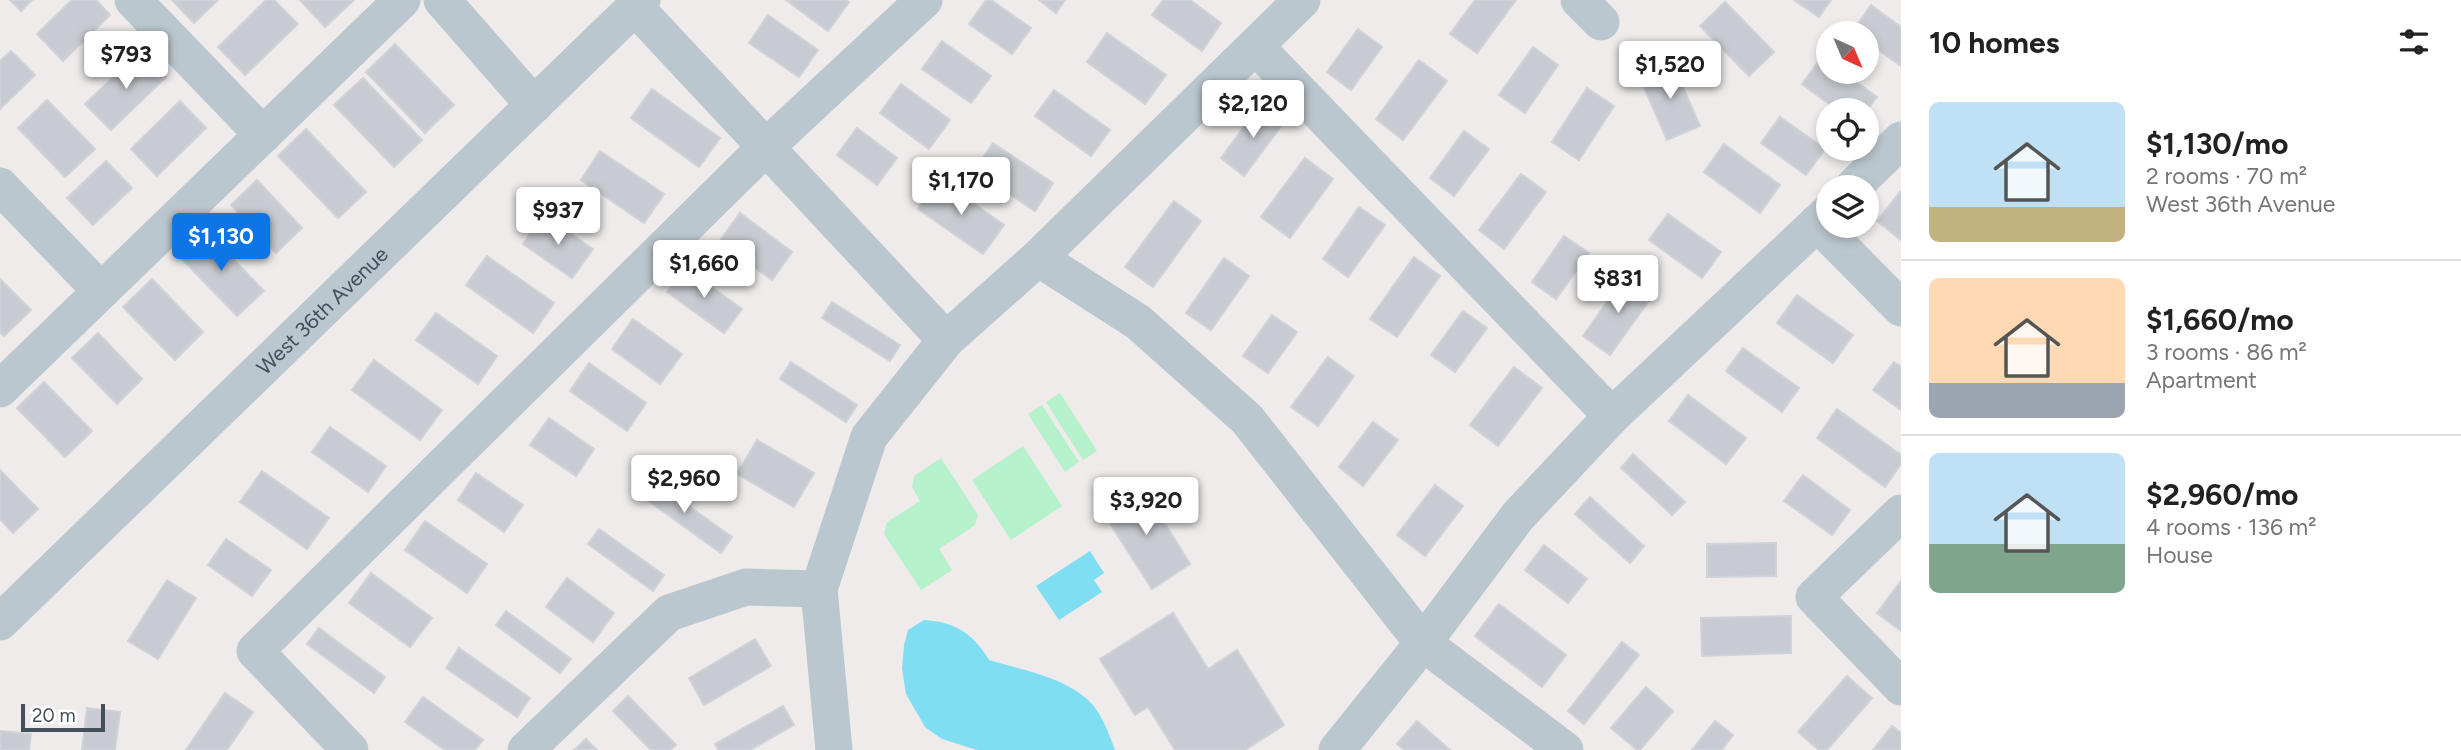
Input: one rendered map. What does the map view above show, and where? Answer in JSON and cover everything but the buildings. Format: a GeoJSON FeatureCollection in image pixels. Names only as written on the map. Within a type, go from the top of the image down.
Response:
{"type":"FeatureCollection","features":[{"type":"Feature","properties":{"kind":"street"},"geometry":{"type":"LineString","coordinates":[[132,0],[263,135]]}},
{"type":"Feature","properties":{"kind":"street"},"geometry":{"type":"LineString","coordinates":[[0,389],[402,0]]}},
{"type":"Feature","properties":{"kind":"street"},"geometry":{"type":"LineString","coordinates":[[442,0],[534,105]]}},
{"type":"Feature","properties":{"kind":"street"},"geometry":{"type":"LineString","coordinates":[[350,750],[254,651],[767,146],[924,0]]}},
{"type":"Feature","properties":{"kind":"street"},"geometry":{"type":"LineString","coordinates":[[834,750],[819,589],[869,437],[946,340],[1038,258],[1303,0]]}},
{"type":"Feature","properties":{"kind":"street"},"geometry":{"type":"LineString","coordinates":[[639,3],[946,340]]}},
{"type":"Feature","properties":{"kind":"street","name":"West 36th Avenue"},"geometry":{"type":"LineString","coordinates":[[0,622],[639,3]]}},
{"type":"Feature","properties":{"kind":"street"},"geometry":{"type":"LineString","coordinates":[[1256,47],[1612,416]]}},
{"type":"Feature","properties":{"kind":"street"},"geometry":{"type":"LineString","coordinates":[[1865,175],[1901,140]]}},
{"type":"Feature","properties":{"kind":"street"},"geometry":{"type":"LineString","coordinates":[[0,186],[101,291]]}},
{"type":"Feature","properties":{"kind":"street"},"geometry":{"type":"LineString","coordinates":[[1337,750],[1423,643],[1518,516],[1612,416],[1816,225]]}},
{"type":"Feature","properties":{"kind":"street"},"geometry":{"type":"LineString","coordinates":[[1841,238],[1901,307]]}},
{"type":"Feature","properties":{"kind":"street"},"geometry":{"type":"LineString","coordinates":[[1038,258],[1138,323],[1247,419],[1423,643],[1565,750]]}},
{"type":"Feature","properties":{"kind":"street"},"geometry":{"type":"LineString","coordinates":[[1901,513],[1814,597],[1901,687]]}},
{"type":"Feature","properties":{"kind":"street"},"geometry":{"type":"LineString","coordinates":[[526,750],[669,612],[746,587],[819,589]]}},
{"type":"Feature","properties":{"kind":"green space"},"geometry":{"type":"Polygon","coordinates":[[[1060,393],[1097,451],[1083,460],[1046,402],[1060,393]]]}},
{"type":"Feature","properties":{"kind":"green space"},"geometry":{"type":"Polygon","coordinates":[[[1042,405],[1079,462],[1065,472],[1028,414],[1042,405]]]}},
{"type":"Feature","properties":{"kind":"green space"},"geometry":{"type":"Polygon","coordinates":[[[1023,446],[1062,506],[1011,540],[972,480],[1023,446]]]}},
{"type":"Feature","properties":{"kind":"green space"},"geometry":{"type":"Polygon","coordinates":[[[941,458],[978,515],[975,525],[939,549],[952,570],[921,590],[884,534],[887,522],[920,501],[912,487],[914,476],[941,458]]]}},
{"type":"Feature","properties":{"kind":"water"},"geometry":{"type":"Polygon","coordinates":[[[1090,551],[1104,573],[1094,580],[1102,592],[1059,620],[1036,586],[1090,551]]]}},
{"type":"Feature","properties":{"kind":"water"},"geometry":{"type":"Polygon","coordinates":[[[924,620],[954,626],[970,636],[989,660],[1042,675],[1080,693],[1098,712],[1115,750],[977,750],[942,739],[925,727],[906,694],[902,669],[908,630],[924,620]]]}}]}
